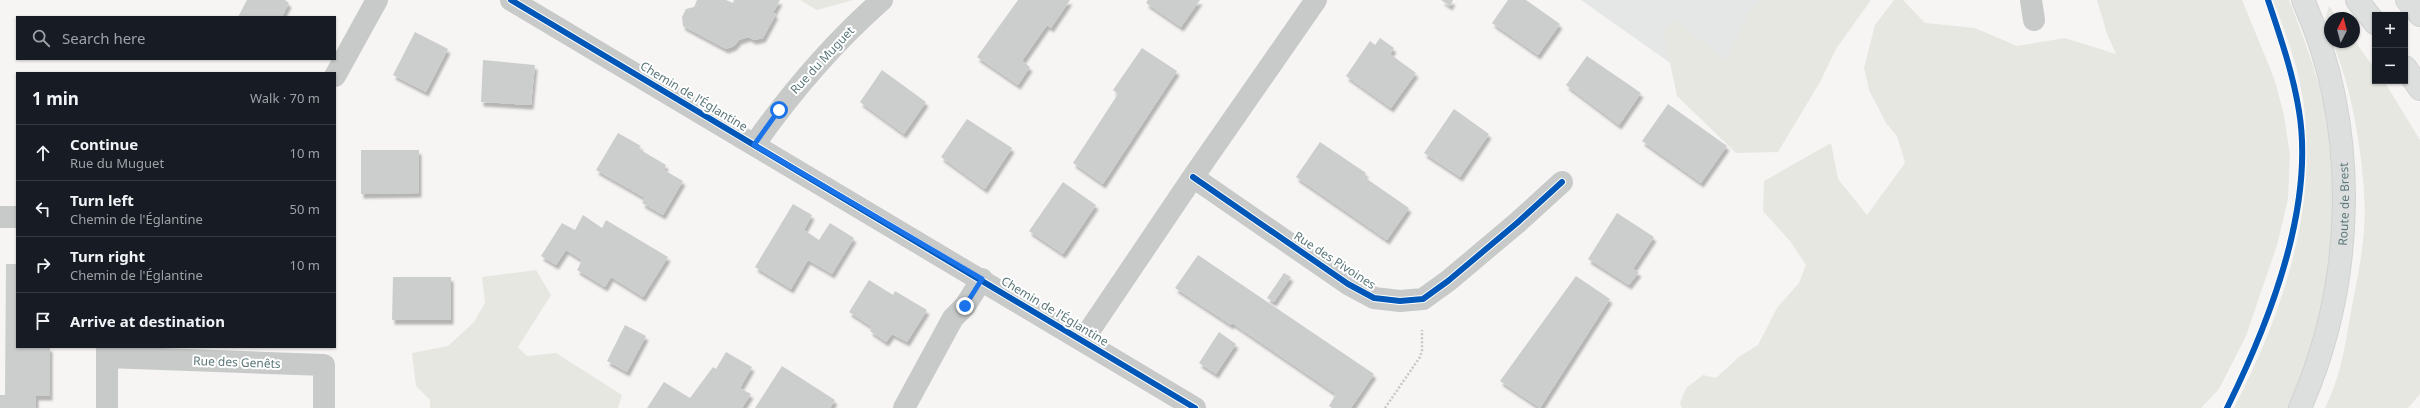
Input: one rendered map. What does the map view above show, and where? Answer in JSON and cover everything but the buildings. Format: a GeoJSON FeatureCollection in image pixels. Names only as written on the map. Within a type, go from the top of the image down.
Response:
{"type":"FeatureCollection","features":[{"type":"Feature","properties":{"kind":"main road","name":"Route de Brest"},"geometry":{"type":"LineString","coordinates":[[2300,408],[2310,385],[2329,319],[2344,222],[2343,166],[2334,98],[2311,19],[2303,0]]}},
{"type":"Feature","properties":{"kind":"main road"},"geometry":{"type":"LineString","coordinates":[[2357,0],[2372,19]]}},
{"type":"Feature","properties":{"kind":"main road"},"geometry":{"type":"LineString","coordinates":[[2407,0],[2420,15]]}},
{"type":"Feature","properties":{"kind":"main road"},"geometry":{"type":"LineString","coordinates":[[2408,71],[2420,89]]}},
{"type":"Feature","properties":{"kind":"street"},"geometry":{"type":"LineString","coordinates":[[336,74],[376,0]]}},
{"type":"Feature","properties":{"kind":"street","name":"Chemin de l'Églantine"},"geometry":{"type":"LineString","coordinates":[[511,0],[982,279],[1196,408]]}},
{"type":"Feature","properties":{"kind":"street","name":"Rue du Muguet"},"geometry":{"type":"LineString","coordinates":[[754,145],[795,88],[814,66],[882,0]]}},
{"type":"Feature","properties":{"kind":"street"},"geometry":{"type":"LineString","coordinates":[[1083,340],[1193,177],[1316,0]]}},
{"type":"Feature","properties":{"kind":"street","name":"Rue des Pivoines"},"geometry":{"type":"LineString","coordinates":[[1193,177],[1348,284],[1374,298],[1400,301],[1423,299]]}},
{"type":"Feature","properties":{"kind":"street"},"geometry":{"type":"LineString","coordinates":[[1423,299],[1506,233],[1562,182]]}},
{"type":"Feature","properties":{"kind":"street"},"geometry":{"type":"LineString","coordinates":[[0,217],[16,217]]}},
{"type":"Feature","properties":{"kind":"street"},"geometry":{"type":"LineString","coordinates":[[904,408],[953,318],[965,306],[982,279]]}},
{"type":"Feature","properties":{"kind":"street","name":"Rue des Genêts"},"geometry":{"type":"LineString","coordinates":[[107,408],[107,352],[324,365],[324,408]]}},
{"type":"Feature","properties":{"kind":"path"},"geometry":{"type":"LineString","coordinates":[[2227,408],[2248,363],[2280,282],[2292,235],[2299,190],[2301,144],[2299,111],[2289,65],[2268,0]]}},
{"type":"Feature","properties":{"kind":"path"},"geometry":{"type":"LineString","coordinates":[[1385,408],[1422,351],[1423,299]]}},
{"type":"Feature","properties":{"kind":"shaded area"},"geometry":{"type":"Polygon","coordinates":[[[800,0],[853,0],[817,10],[800,0]]]}},
{"type":"Feature","properties":{"kind":"shaded area"},"geometry":{"type":"Polygon","coordinates":[[[1581,0],[1825,0],[1758,125],[1581,0]]]}},
{"type":"Feature","properties":{"kind":"shaded area"},"geometry":{"type":"Polygon","coordinates":[[[1762,0],[1871,0],[1836,49],[1820,82],[1778,152],[1736,153],[1677,96],[1663,30],[1675,21],[1726,60],[1748,15],[1762,0]]]}},
{"type":"Feature","properties":{"kind":"shaded area"},"geometry":{"type":"Polygon","coordinates":[[[1894,0],[1903,0],[1925,23],[1975,28],[2017,46],[2065,38],[2116,54],[2107,34],[2097,0],[2242,0],[2274,78],[2284,115],[2290,155],[2288,199],[2277,245],[2246,336],[2219,389],[2201,408],[1682,408],[1680,403],[1686,388],[1703,375],[1716,378],[1740,356],[1758,345],[1777,308],[1799,283],[1806,265],[1790,241],[1763,211],[1764,181],[1831,143],[1838,179],[1867,215],[1905,163],[1897,136],[1886,123],[1869,90],[1864,68],[1875,25],[1894,0]]]}},
{"type":"Feature","properties":{"kind":"shaded area"},"geometry":{"type":"Polygon","coordinates":[[[2273,0],[2289,0],[2308,52],[2324,105],[2331,142],[2334,174],[2332,243],[2321,313],[2312,346],[2289,408],[2234,408],[2268,335],[2282,297],[2293,258],[2301,219],[2306,180],[2307,140],[2301,86],[2291,49],[2273,0]]]}},
{"type":"Feature","properties":{"kind":"shaded area"},"geometry":{"type":"Polygon","coordinates":[[[2329,6],[2334,12],[2327,12],[2329,6]]]}},
{"type":"Feature","properties":{"kind":"shaded area"},"geometry":{"type":"Polygon","coordinates":[[[2335,48],[2360,48],[2372,65],[2372,84],[2386,84],[2420,140],[2420,394],[2408,408],[2325,408],[2334,387],[2344,352],[2360,263],[2365,209],[2364,186],[2357,134],[2340,61],[2335,48]]]}},
{"type":"Feature","properties":{"kind":"shaded area"},"geometry":{"type":"Polygon","coordinates":[[[536,270],[551,295],[518,347],[527,356],[556,353],[622,395],[618,408],[430,408],[430,400],[416,386],[412,353],[448,346],[474,322],[485,303],[482,277],[536,270]]]}},
{"type":"Feature","properties":{"kind":"cycle path"},"geometry":{"type":"LineString","coordinates":[[511,0],[1195,408]]}},
{"type":"Feature","properties":{"kind":"cycle path"},"geometry":{"type":"LineString","coordinates":[[2227,408],[2258,339],[2285,264],[2294,225],[2300,186],[2302,148],[2299,111],[2290,69],[2268,0]]}},
{"type":"Feature","properties":{"kind":"cycle path"},"geometry":{"type":"LineString","coordinates":[[1193,177],[1348,284],[1374,298],[1400,301],[1423,299],[1448,281],[1517,223],[1562,182]]}},
{"type":"Feature","properties":{"kind":"route"},"geometry":{"type":"LineString","coordinates":[[779,110],[754,145],[982,279],[965,306]]}}]}
